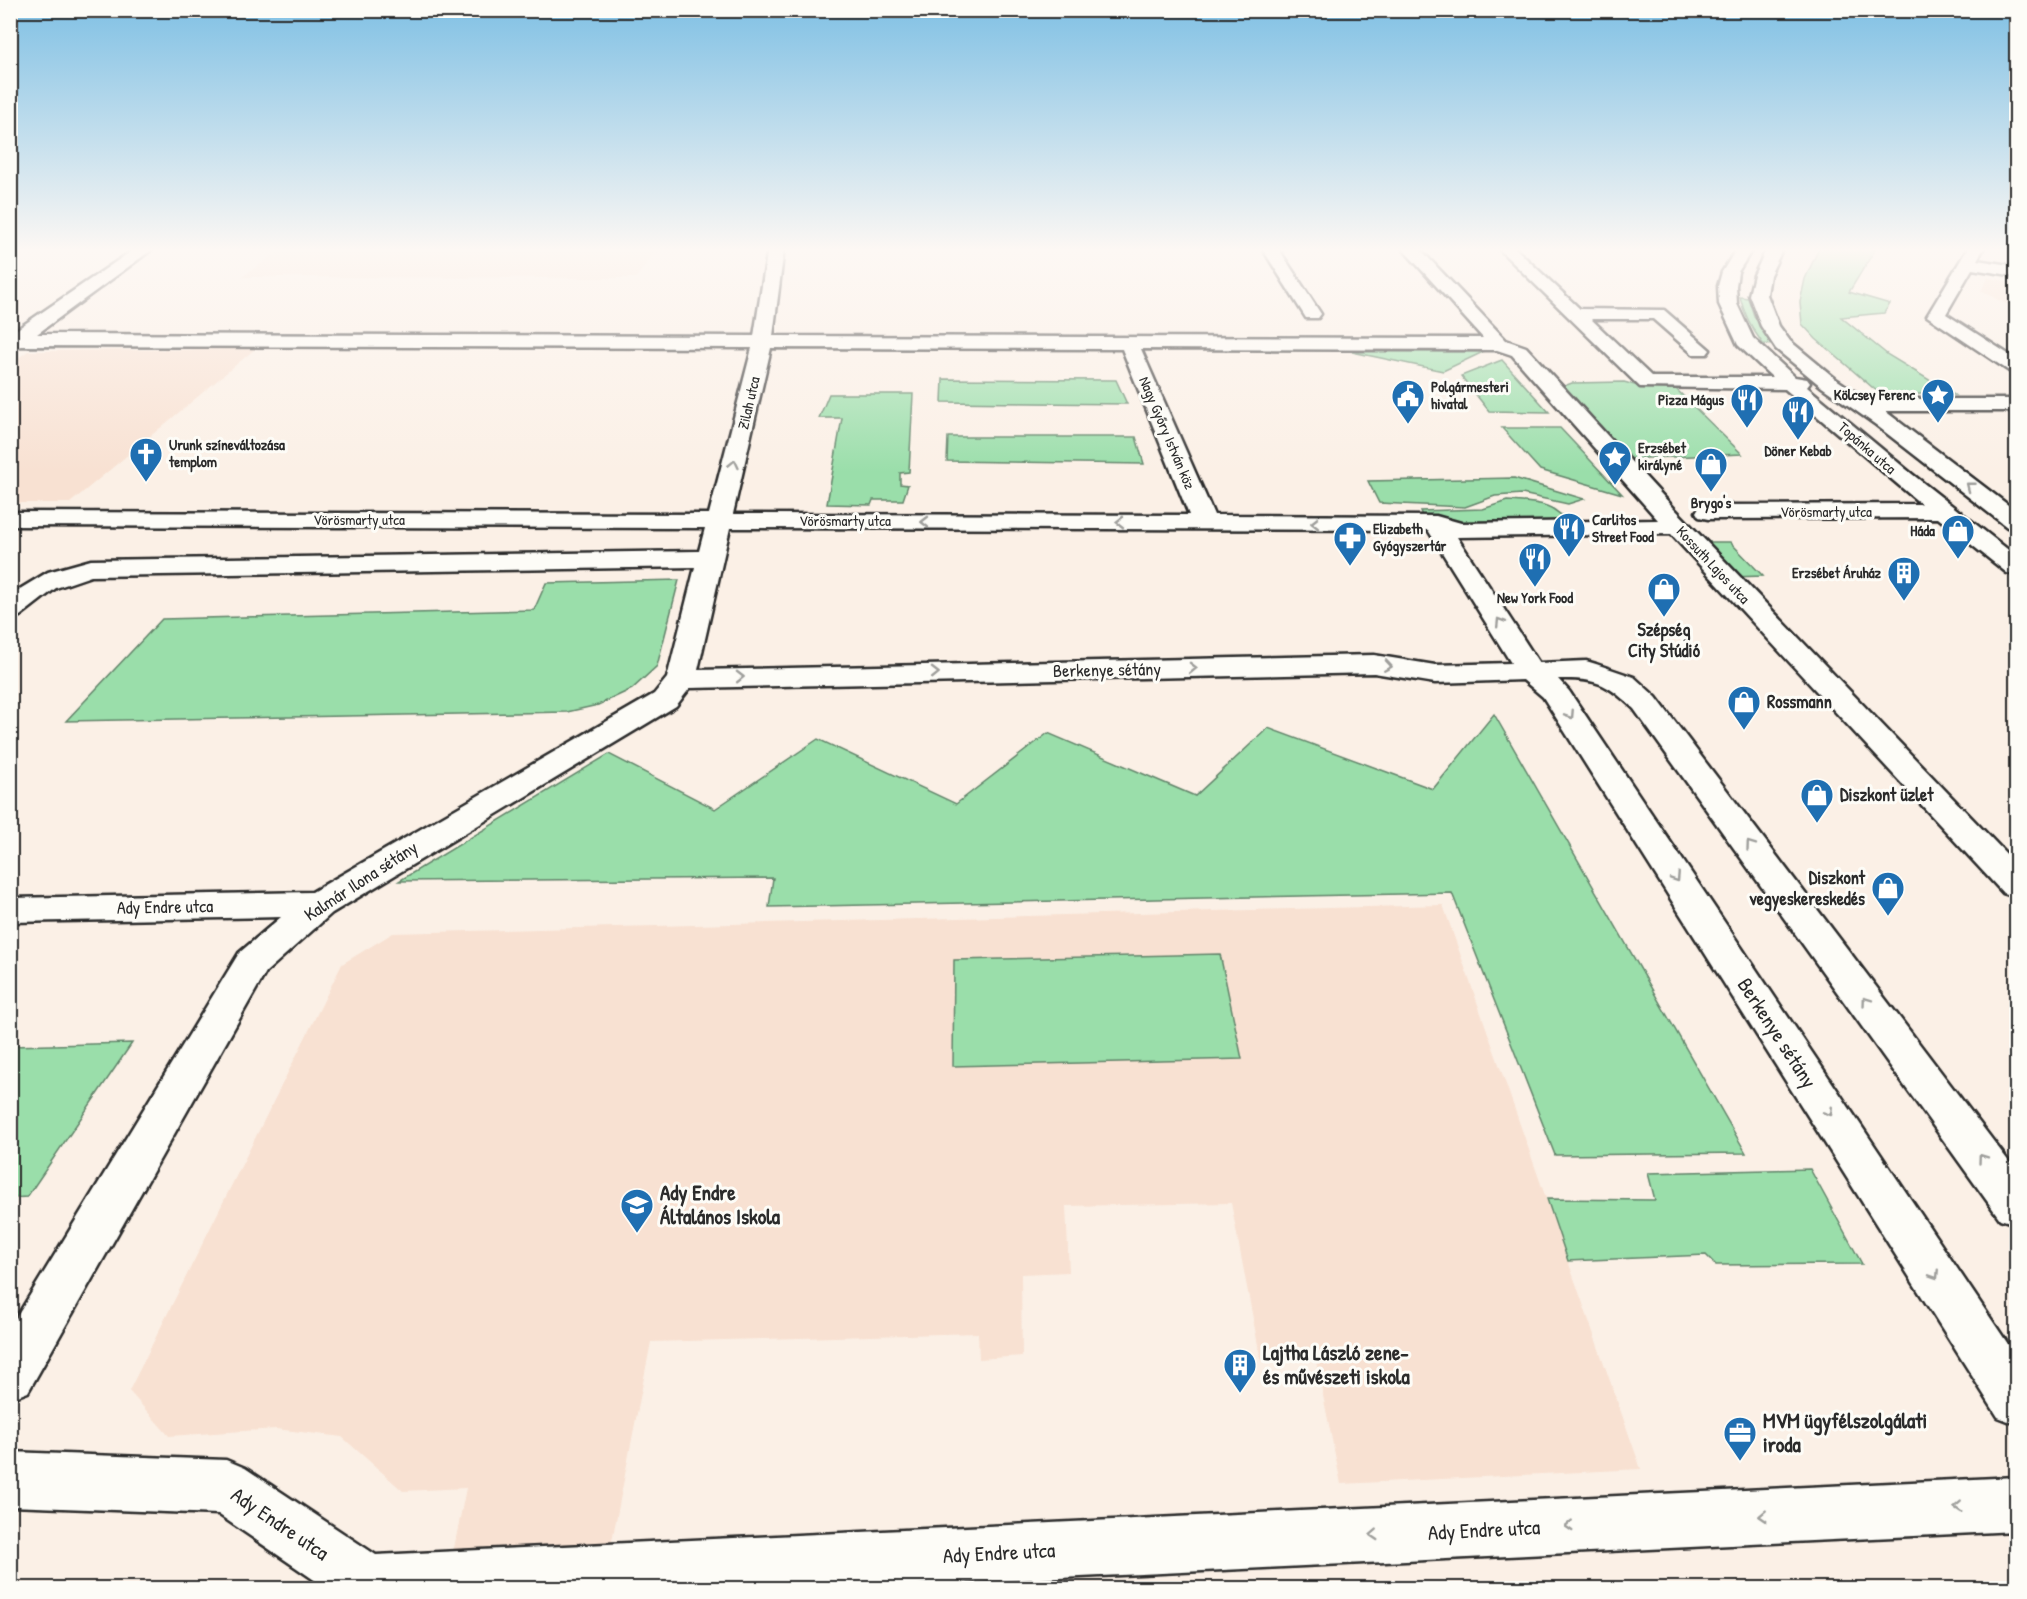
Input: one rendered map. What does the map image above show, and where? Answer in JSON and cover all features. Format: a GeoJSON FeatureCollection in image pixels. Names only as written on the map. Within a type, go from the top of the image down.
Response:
{"type":"FeatureCollection","features":[{"type":"Feature","properties":{"kind":"street"},"geometry":{"type":"LineString","coordinates":[[13,341],[39,323]]}},
{"type":"Feature","properties":{"kind":"street","name":"Zilah utca"},"geometry":{"type":"LineString","coordinates":[[721,521],[766,323]]}},
{"type":"Feature","properties":{"kind":"street","name":"Kossuth Lajos utca"},"geometry":{"type":"LineString","coordinates":[[1479,323],[1499,344],[1519,351],[1678,527],[2016,885]]}},
{"type":"Feature","properties":{"kind":"street"},"geometry":{"type":"LineString","coordinates":[[1585,323],[1647,383],[1829,383]]}},
{"type":"Feature","properties":{"kind":"street"},"geometry":{"type":"LineString","coordinates":[[1668,323],[1700,350]]}},
{"type":"Feature","properties":{"kind":"street","name":"Topánka utca"},"geometry":{"type":"LineString","coordinates":[[1737,323],[1746,341],[1790,383],[2016,568]]}},
{"type":"Feature","properties":{"kind":"street","name":"Topánka utca"},"geometry":{"type":"LineString","coordinates":[[1768,323],[1783,345],[1829,383],[1862,405],[2016,522]]}},
{"type":"Feature","properties":{"kind":"street"},"geometry":{"type":"LineString","coordinates":[[1946,323],[2016,367]]}},
{"type":"Feature","properties":{"kind":"street"},"geometry":{"type":"LineString","coordinates":[[13,341],[1499,344]]}},
{"type":"Feature","properties":{"kind":"street","name":"Nagy Győry István köz"},"geometry":{"type":"LineString","coordinates":[[1129,343],[1205,523]]}},
{"type":"Feature","properties":{"kind":"street"},"geometry":{"type":"LineString","coordinates":[[1862,405],[2016,405]]}},
{"type":"Feature","properties":{"kind":"street","name":"Vörösmarty utca"},"geometry":{"type":"LineString","coordinates":[[1708,512],[1944,511]]}},
{"type":"Feature","properties":{"kind":"street","name":"Vörösmarty utca"},"geometry":{"type":"LineString","coordinates":[[10,519],[1436,523],[1460,530],[1678,527]]}},
{"type":"Feature","properties":{"kind":"street","name":"Kalmár Ilona sétány"},"geometry":{"type":"LineString","coordinates":[[10,1375],[252,963],[319,903],[665,700],[681,679],[721,521]]}},
{"type":"Feature","properties":{"kind":"street"},"geometry":{"type":"LineString","coordinates":[[1436,523],[1531,672]]}},
{"type":"Feature","properties":{"kind":"street"},"geometry":{"type":"LineString","coordinates":[[10,610],[53,577],[69,571],[91,568],[712,559]]}},
{"type":"Feature","properties":{"kind":"street","name":"Berkenye sétány"},"geometry":{"type":"LineString","coordinates":[[681,679],[1374,664],[1435,674],[1586,670],[1624,683],[1645,703],[2016,1205]]}},
{"type":"Feature","properties":{"kind":"street","name":"Berkenye sétány"},"geometry":{"type":"LineString","coordinates":[[1531,672],[1554,691],[2016,1400]]}},
{"type":"Feature","properties":{"kind":"street","name":"Ady Endre utca"},"geometry":{"type":"LineString","coordinates":[[10,910],[319,903]]}},
{"type":"Feature","properties":{"kind":"street","name":"Ady Endre utca"},"geometry":{"type":"LineString","coordinates":[[10,1479],[226,1487],[369,1584],[2016,1504]]}},
{"type":"Feature","properties":{"kind":"shaded area"},"geometry":{"type":"Polygon","coordinates":[[[255,349],[70,503],[11,503],[11,363],[28,351],[255,349]]]}},
{"type":"Feature","properties":{"kind":"shaded area","name":"Ady Endre Általános Iskola"},"geometry":{"type":"Polygon","coordinates":[[[1443,905],[1641,1469],[1341,1484],[1316,1361],[1261,1361],[1231,1203],[1066,1206],[1069,1272],[1021,1274],[1022,1356],[979,1359],[978,1333],[651,1342],[611,1546],[453,1553],[466,1488],[403,1491],[342,1437],[276,1429],[169,1436],[129,1391],[342,964],[393,933],[1443,905]]]}},
{"type":"Feature","properties":{"kind":"green space"},"geometry":{"type":"Polygon","coordinates":[[[1750,323],[1758,323],[1773,345],[1763,344],[1750,323]]]}},
{"type":"Feature","properties":{"kind":"green space"},"geometry":{"type":"Polygon","coordinates":[[[1848,323],[1888,355],[1954,395],[1879,393],[1816,339],[1802,324],[1848,323]]]}},
{"type":"Feature","properties":{"kind":"green space"},"geometry":{"type":"Polygon","coordinates":[[[1352,352],[1483,352],[1443,371],[1352,352]]]}},
{"type":"Feature","properties":{"kind":"green space"},"geometry":{"type":"Polygon","coordinates":[[[1502,360],[1549,412],[1489,411],[1461,376],[1502,360]]]}},
{"type":"Feature","properties":{"kind":"green space"},"geometry":{"type":"Polygon","coordinates":[[[943,379],[1116,380],[1127,404],[942,402],[943,379]]]}},
{"type":"Feature","properties":{"kind":"green space"},"geometry":{"type":"Polygon","coordinates":[[[1624,382],[1645,388],[1675,388],[1742,454],[1621,459],[1564,392],[1564,386],[1572,383],[1624,382]]]}},
{"type":"Feature","properties":{"kind":"green space"},"geometry":{"type":"Polygon","coordinates":[[[829,394],[913,394],[909,472],[900,473],[900,484],[908,485],[903,500],[873,500],[871,505],[827,504],[842,418],[819,418],[829,394]]]}},
{"type":"Feature","properties":{"kind":"green space"},"geometry":{"type":"Polygon","coordinates":[[[1502,428],[1560,428],[1622,494],[1540,470],[1502,428]]]}},
{"type":"Feature","properties":{"kind":"green space"},"geometry":{"type":"Polygon","coordinates":[[[948,437],[1136,437],[1144,464],[947,461],[948,437]]]}},
{"type":"Feature","properties":{"kind":"green space"},"geometry":{"type":"Polygon","coordinates":[[[1514,478],[1584,499],[1568,504],[1522,494],[1495,496],[1465,507],[1379,503],[1368,481],[1514,478]]]}},
{"type":"Feature","properties":{"kind":"green space"},"geometry":{"type":"Polygon","coordinates":[[[1507,501],[1544,505],[1558,513],[1572,528],[1460,530],[1423,518],[1420,511],[1483,509],[1507,501]]]}},
{"type":"Feature","properties":{"kind":"green space"},"geometry":{"type":"Polygon","coordinates":[[[1699,542],[1730,542],[1763,576],[1731,577],[1699,542]]]}},
{"type":"Feature","properties":{"kind":"green space"},"geometry":{"type":"Polygon","coordinates":[[[679,580],[657,666],[632,689],[598,705],[567,712],[66,721],[162,619],[534,610],[546,583],[679,580]]]}},
{"type":"Feature","properties":{"kind":"green space"},"geometry":{"type":"Polygon","coordinates":[[[1494,714],[1746,1153],[1555,1155],[1452,893],[769,907],[773,878],[399,881],[609,754],[715,809],[818,739],[956,804],[1048,733],[1195,796],[1268,728],[1433,789],[1494,714]]]}},
{"type":"Feature","properties":{"kind":"green space"},"geometry":{"type":"Polygon","coordinates":[[[1220,954],[1242,1059],[953,1066],[954,960],[1220,954]]]}},
{"type":"Feature","properties":{"kind":"green space"},"geometry":{"type":"Polygon","coordinates":[[[132,1043],[27,1197],[11,1198],[11,1046],[132,1043]]]}},
{"type":"Feature","properties":{"kind":"green space"},"geometry":{"type":"Polygon","coordinates":[[[1810,1169],[1862,1264],[1716,1265],[1706,1255],[1568,1261],[1547,1199],[1655,1200],[1648,1173],[1810,1169]]]}},
{"type":"Feature","properties":{"kind":"place","name":"Kölcsey Ferenc"},"geometry":{"type":"Point","coordinates":[1938,424]}},
{"type":"Feature","properties":{"kind":"place","name":"Polgármesteri hivatal"},"geometry":{"type":"Point","coordinates":[1408,425]}},
{"type":"Feature","properties":{"kind":"place","name":"Pizza Mágus"},"geometry":{"type":"Point","coordinates":[1747,429]}},
{"type":"Feature","properties":{"kind":"place","name":"Döner Kebab"},"geometry":{"type":"Point","coordinates":[1798,441]}},
{"type":"Feature","properties":{"kind":"place","name":"Urunk színeváltozása templom"},"geometry":{"type":"Point","coordinates":[146,483]}},
{"type":"Feature","properties":{"kind":"place","name":"Erzsébet királyné"},"geometry":{"type":"Point","coordinates":[1615,486]}},
{"type":"Feature","properties":{"kind":"place","name":"Brygo's"},"geometry":{"type":"Point","coordinates":[1711,493]}},
{"type":"Feature","properties":{"kind":"place","name":"Carlitos Street Food"},"geometry":{"type":"Point","coordinates":[1569,558]}},
{"type":"Feature","properties":{"kind":"place","name":"Háda"},"geometry":{"type":"Point","coordinates":[1958,560]}},
{"type":"Feature","properties":{"kind":"place","name":"Elizabeth Gyógyszertár"},"geometry":{"type":"Point","coordinates":[1350,567]}},
{"type":"Feature","properties":{"kind":"place","name":"New York Food"},"geometry":{"type":"Point","coordinates":[1535,588]}},
{"type":"Feature","properties":{"kind":"place","name":"Erzsébet Áruház"},"geometry":{"type":"Point","coordinates":[1904,602]}},
{"type":"Feature","properties":{"kind":"place","name":"Szépség City Stúdió"},"geometry":{"type":"Point","coordinates":[1664,618]}},
{"type":"Feature","properties":{"kind":"place","name":"Rossmann"},"geometry":{"type":"Point","coordinates":[1744,731]}},
{"type":"Feature","properties":{"kind":"place","name":"Diszkont üzlet"},"geometry":{"type":"Point","coordinates":[1817,824]}},
{"type":"Feature","properties":{"kind":"place","name":"Diszkont vegyeskereskedés"},"geometry":{"type":"Point","coordinates":[1888,917]}},
{"type":"Feature","properties":{"kind":"place","name":"Ady Endre Általános Iskola"},"geometry":{"type":"Point","coordinates":[637,1234]}},
{"type":"Feature","properties":{"kind":"place","name":"Lajtha László zene- és művészeti iskola"},"geometry":{"type":"Point","coordinates":[1240,1394]}},
{"type":"Feature","properties":{"kind":"place","name":"MVM ügyfélszolgálati iroda"},"geometry":{"type":"Point","coordinates":[1740,1462]}}]}
